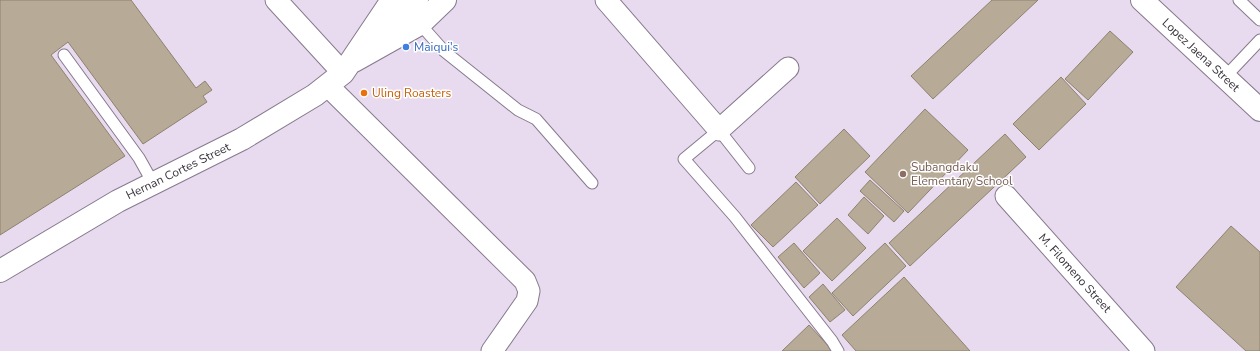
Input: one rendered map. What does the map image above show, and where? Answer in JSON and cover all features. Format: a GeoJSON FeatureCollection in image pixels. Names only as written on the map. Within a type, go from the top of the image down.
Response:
{"type":"FeatureCollection","features":[{"type":"Feature","properties":{"kind":"main road","name":"Hernan Cortes Street"},"geometry":{"type":"LineString","coordinates":[[0,271],[118,201],[242,139],[292,109],[340,74],[401,7],[445,0]]}},
{"type":"Feature","properties":{"kind":"main road","name":"Lopez Jaena Street"},"geometry":{"type":"LineString","coordinates":[[1142,0],[1260,110]]}},
{"type":"Feature","properties":{"kind":"main road","name":"Hernan Cortes Street"},"geometry":{"type":"LineString","coordinates":[[340,74],[401,7]]}},
{"type":"Feature","properties":{"kind":"street"},"geometry":{"type":"LineString","coordinates":[[276,0],[525,281],[529,291],[528,301],[492,351]]}},
{"type":"Feature","properties":{"kind":"street"},"geometry":{"type":"LineString","coordinates":[[606,0],[719,130],[788,68]]}},
{"type":"Feature","properties":{"kind":"street","name":"M. Filomeno Street"},"geometry":{"type":"LineString","coordinates":[[1006,196],[1144,351]]}},
{"type":"Feature","properties":{"kind":"lane"},"geometry":{"type":"LineString","coordinates":[[1239,0],[1260,20]]}},
{"type":"Feature","properties":{"kind":"lane"},"geometry":{"type":"LineString","coordinates":[[401,7],[444,51],[518,110],[536,119],[592,184]]}},
{"type":"Feature","properties":{"kind":"lane"},"geometry":{"type":"LineString","coordinates":[[1225,77],[1260,40]]}},
{"type":"Feature","properties":{"kind":"lane"},"geometry":{"type":"LineString","coordinates":[[64,55],[139,158],[153,183]]}},
{"type":"Feature","properties":{"kind":"lane"},"geometry":{"type":"LineString","coordinates":[[749,168],[719,130],[684,160],[735,217],[832,340],[838,351]]}},
{"type":"Feature","properties":{"kind":"building"},"geometry":{"type":"Polygon","coordinates":[[[0,0],[131,0],[196,88],[205,81],[212,90],[203,96],[207,102],[143,144],[68,42],[51,55],[125,156],[0,235],[0,0]]]}},
{"type":"Feature","properties":{"kind":"building"},"geometry":{"type":"Polygon","coordinates":[[[992,0],[1038,0],[933,99],[911,76],[992,0]]]}},
{"type":"Feature","properties":{"kind":"building"},"geometry":{"type":"Polygon","coordinates":[[[1110,31],[1133,52],[1088,100],[1065,79],[1110,31]]]}},
{"type":"Feature","properties":{"kind":"building"},"geometry":{"type":"Polygon","coordinates":[[[1061,77],[1086,104],[1039,150],[1013,124],[1061,77]]]}},
{"type":"Feature","properties":{"kind":"building"},"geometry":{"type":"Polygon","coordinates":[[[925,109],[968,150],[908,213],[865,172],[925,109]]]}},
{"type":"Feature","properties":{"kind":"building"},"geometry":{"type":"Polygon","coordinates":[[[844,129],[870,156],[820,204],[795,177],[844,129]]]}},
{"type":"Feature","properties":{"kind":"building"},"geometry":{"type":"Polygon","coordinates":[[[1005,134],[1026,157],[910,266],[889,243],[1005,134]]]}},
{"type":"Feature","properties":{"kind":"building"},"geometry":{"type":"Polygon","coordinates":[[[870,180],[904,211],[894,222],[860,191],[870,180]]]}},
{"type":"Feature","properties":{"kind":"building"},"geometry":{"type":"Polygon","coordinates":[[[796,182],[818,205],[773,247],[751,225],[796,182]]]}},
{"type":"Feature","properties":{"kind":"building"},"geometry":{"type":"Polygon","coordinates":[[[864,197],[884,216],[868,234],[848,215],[864,197]]]}},
{"type":"Feature","properties":{"kind":"building"},"geometry":{"type":"Polygon","coordinates":[[[837,218],[866,248],[832,281],[803,251],[837,218]]]}},
{"type":"Feature","properties":{"kind":"building"},"geometry":{"type":"Polygon","coordinates":[[[1231,226],[1260,252],[1260,351],[1246,351],[1176,287],[1231,226]]]}},
{"type":"Feature","properties":{"kind":"building"},"geometry":{"type":"Polygon","coordinates":[[[794,243],[820,273],[804,288],[778,257],[794,243]]]}},
{"type":"Feature","properties":{"kind":"building"},"geometry":{"type":"Polygon","coordinates":[[[885,243],[906,266],[853,316],[832,293],[885,243]]]}},
{"type":"Feature","properties":{"kind":"building"},"geometry":{"type":"Polygon","coordinates":[[[904,277],[970,351],[856,351],[842,335],[904,277]]]}},
{"type":"Feature","properties":{"kind":"building"},"geometry":{"type":"Polygon","coordinates":[[[823,284],[845,310],[830,322],[809,297],[823,284]]]}},
{"type":"Feature","properties":{"kind":"building"},"geometry":{"type":"Polygon","coordinates":[[[809,325],[833,351],[782,351],[809,325]]]}},
{"type":"Feature","properties":{"kind":"place","name":"Maiqui's"},"geometry":{"type":"Point","coordinates":[406,47]}},
{"type":"Feature","properties":{"kind":"place","name":"Uling Roasters"},"geometry":{"type":"Point","coordinates":[364,93]}},
{"type":"Feature","properties":{"kind":"place","name":"Subangdaku Elementary School"},"geometry":{"type":"Point","coordinates":[903,174]}}]}
